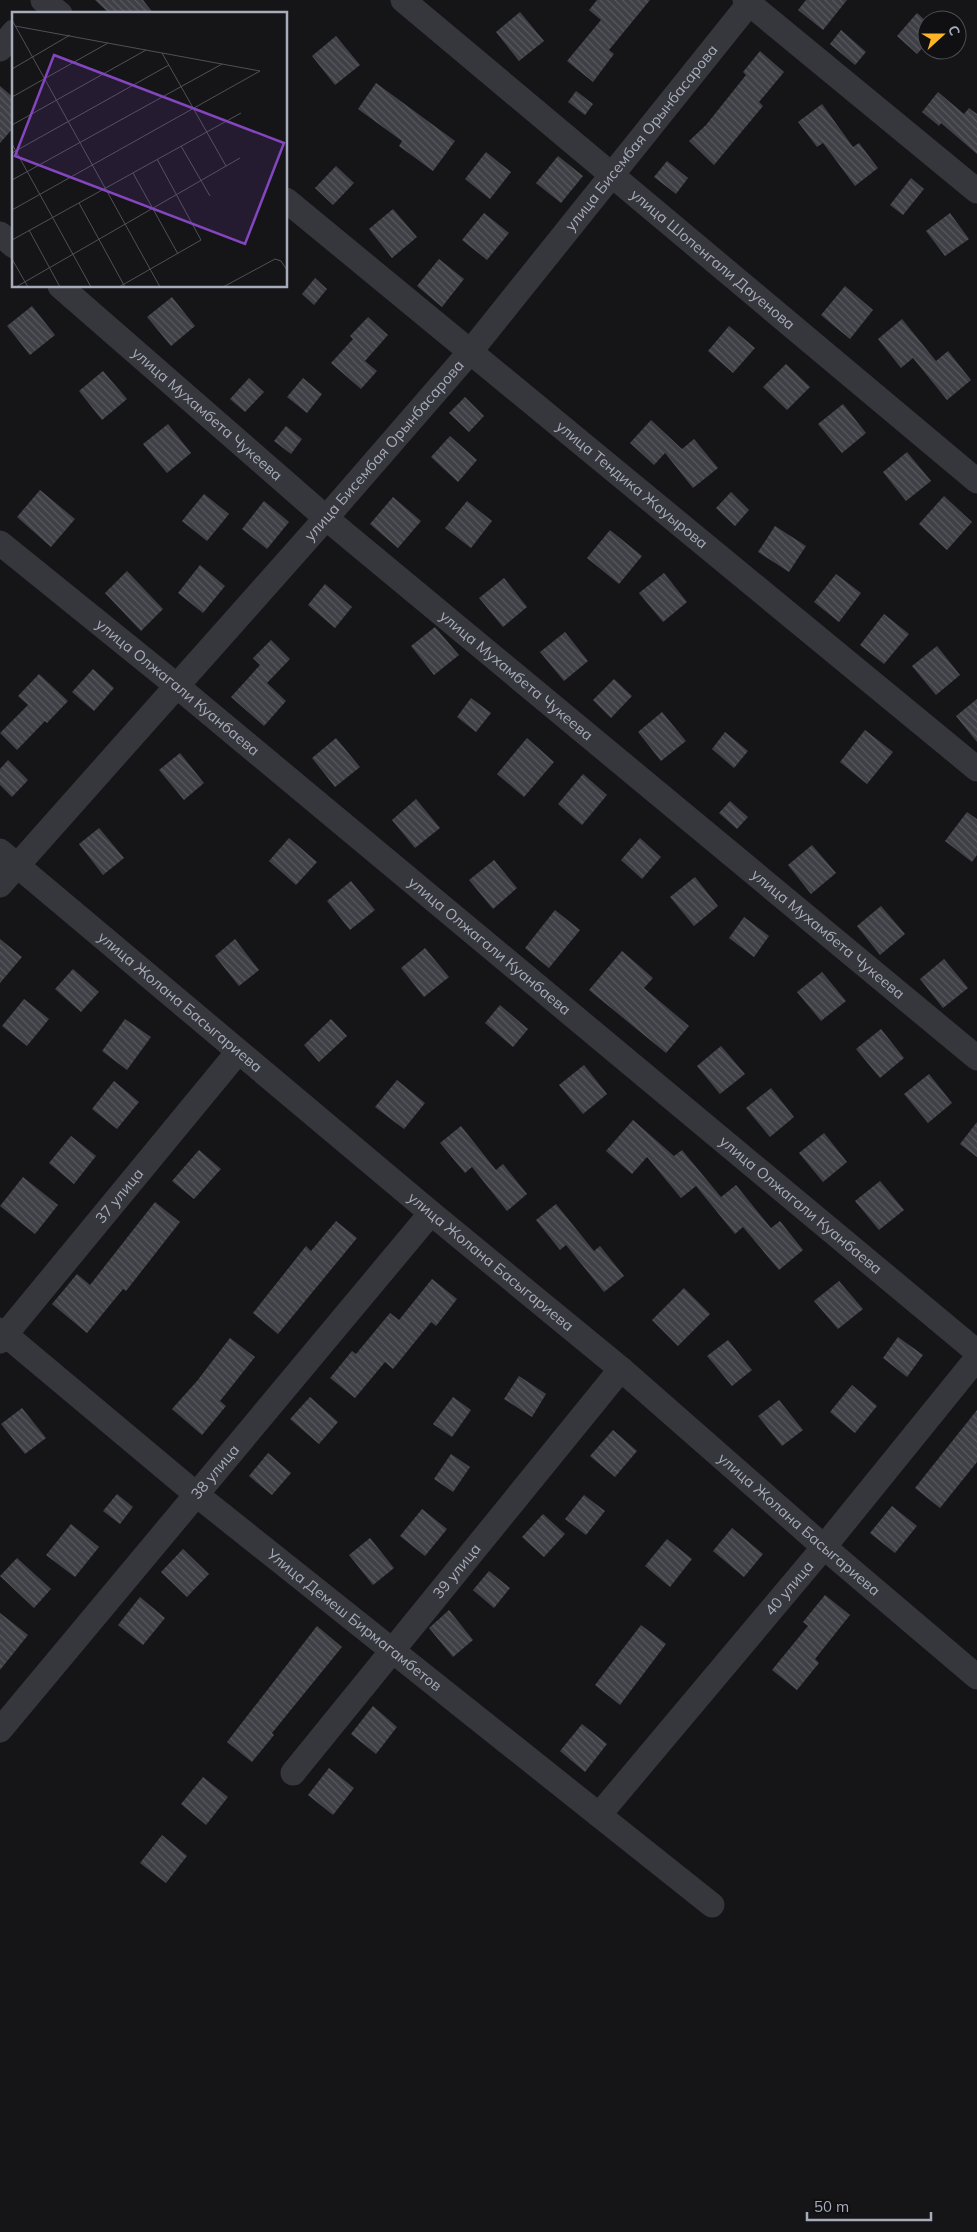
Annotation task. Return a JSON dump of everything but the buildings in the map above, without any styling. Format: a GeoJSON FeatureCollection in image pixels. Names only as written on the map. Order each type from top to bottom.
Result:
{"type":"FeatureCollection","features":[{"type":"Feature","properties":{"kind":"street"},"geometry":{"type":"LineString","coordinates":[[31,12],[41,0],[57,12]]}},
{"type":"Feature","properties":{"kind":"street","name":"улица Шопенгали Дауенова"},"geometry":{"type":"LineString","coordinates":[[403,0],[977,481]]}},
{"type":"Feature","properties":{"kind":"street"},"geometry":{"type":"LineString","coordinates":[[749,1],[977,191]]}},
{"type":"Feature","properties":{"kind":"street","name":"улица Бисембая Орынбасарова"},"geometry":{"type":"LineString","coordinates":[[0,885],[8,858],[177,686],[470,352],[612,176],[749,1]]}},
{"type":"Feature","properties":{"kind":"street"},"geometry":{"type":"LineString","coordinates":[[0,49],[12,34]]}},
{"type":"Feature","properties":{"kind":"street","name":"улица Тендика Жауырова"},"geometry":{"type":"LineString","coordinates":[[288,202],[977,768]]}},
{"type":"Feature","properties":{"kind":"street"},"geometry":{"type":"LineString","coordinates":[[0,234],[12,244]]}},
{"type":"Feature","properties":{"kind":"street","name":"улица Мухамбета Чукеева"},"geometry":{"type":"LineString","coordinates":[[62,288],[326,518],[977,1058]]}},
{"type":"Feature","properties":{"kind":"street","name":"улица Олжагали Куанбаева"},"geometry":{"type":"LineString","coordinates":[[0,543],[177,686],[977,1352]]}},
{"type":"Feature","properties":{"kind":"street","name":"улица Жолана Басыгариева"},"geometry":{"type":"LineString","coordinates":[[8,858],[431,1214],[621,1370],[977,1677]]}},
{"type":"Feature","properties":{"kind":"street","name":"37 улица"},"geometry":{"type":"LineString","coordinates":[[2,1335],[238,1052]]}},
{"type":"Feature","properties":{"kind":"street","name":"38 улица"},"geometry":{"type":"LineString","coordinates":[[0,1730],[431,1214]]}},
{"type":"Feature","properties":{"kind":"street","name":"Улица Демеш Бирмагамбетов"},"geometry":{"type":"LineString","coordinates":[[2,1335],[197,1495],[712,1905]]}},
{"type":"Feature","properties":{"kind":"street","name":"40 улица"},"geometry":{"type":"LineString","coordinates":[[599,1815],[824,1547],[977,1358]]}},
{"type":"Feature","properties":{"kind":"street","name":"39 улица"},"geometry":{"type":"LineString","coordinates":[[293,1773],[621,1370]]}}]}
